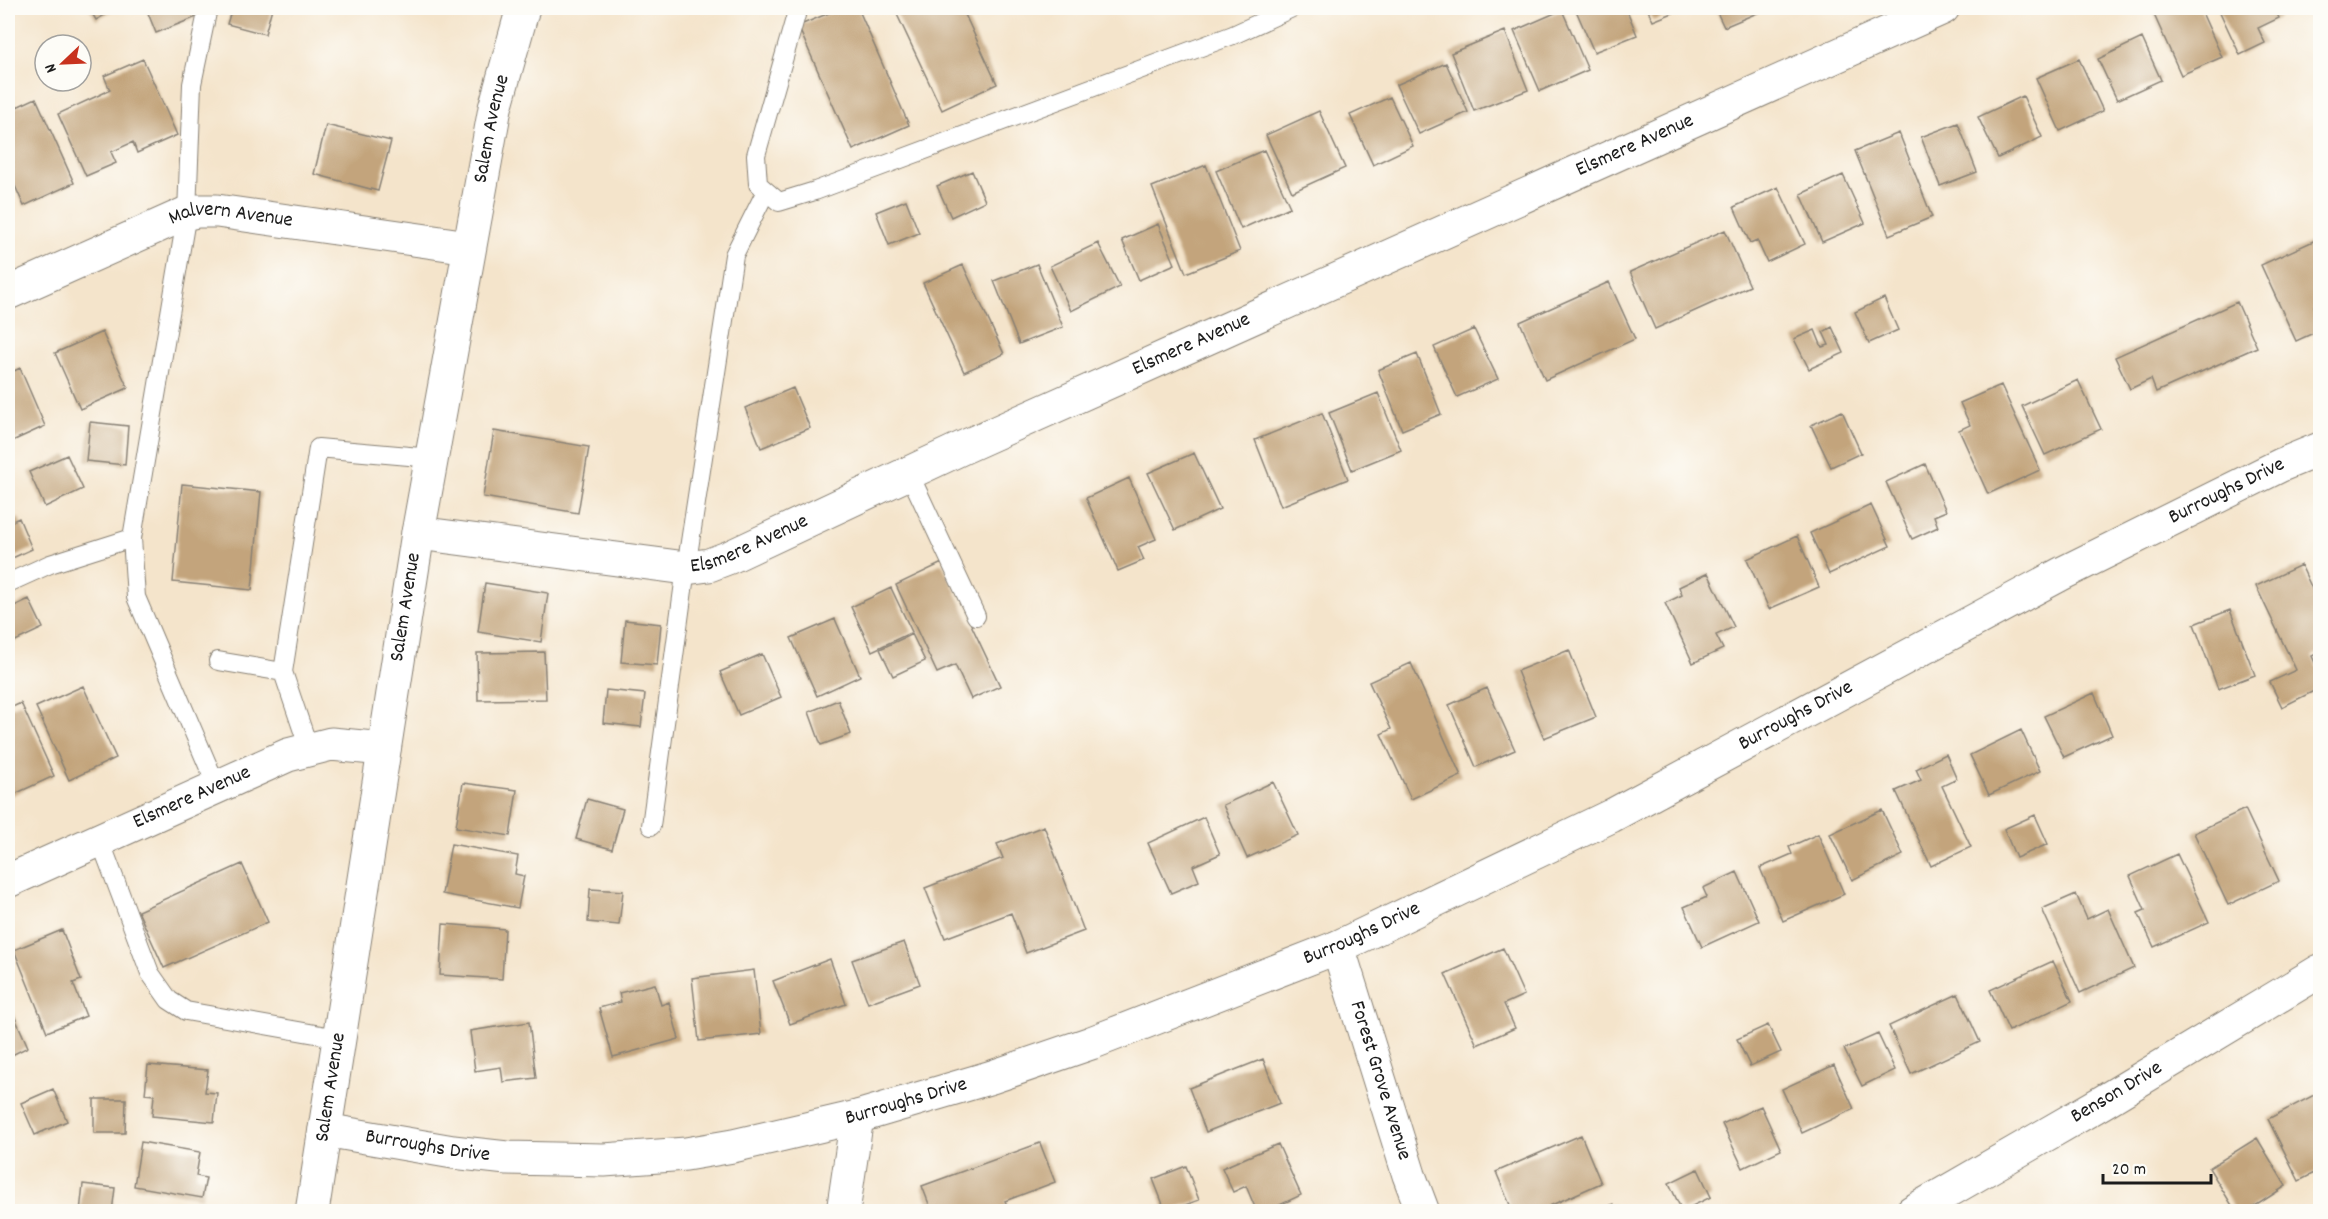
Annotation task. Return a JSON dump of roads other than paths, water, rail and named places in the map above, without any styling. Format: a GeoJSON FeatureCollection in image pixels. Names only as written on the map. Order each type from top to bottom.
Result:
{"type":"FeatureCollection","features":[{"type":"Feature","properties":{"kind":"street","name":"Salem Avenue"},"geometry":{"type":"LineString","coordinates":[[312,1212],[418,533],[495,108],[523,8]]}},
{"type":"Feature","properties":{"kind":"street","name":"Elsmere Avenue"},"geometry":{"type":"LineString","coordinates":[[418,533],[686,568],[709,565],[1943,8]]}},
{"type":"Feature","properties":{"kind":"street","name":"Malvern Avenue"},"geometry":{"type":"LineString","coordinates":[[8,293],[197,210],[469,247]]}},
{"type":"Feature","properties":{"kind":"street","name":"Burroughs Drive"},"geometry":{"type":"LineString","coordinates":[[325,1130],[464,1154],[507,1158],[604,1160],[686,1154],[733,1146],[857,1117],[992,1077],[1091,1043],[1338,948],[1611,816],[2061,574],[2281,465],[2320,449]]}},
{"type":"Feature","properties":{"kind":"street","name":"Elsmere Avenue"},"geometry":{"type":"LineString","coordinates":[[8,881],[288,755],[331,744],[384,748]]}},
{"type":"Feature","properties":{"kind":"street","name":"Forest Grove Avenue"},"geometry":{"type":"LineString","coordinates":[[1338,948],[1409,1175],[1423,1212]]}},
{"type":"Feature","properties":{"kind":"street","name":"Benson Drive"},"geometry":{"type":"LineString","coordinates":[[1912,1212],[2101,1103],[2320,971]]}},
{"type":"Feature","properties":{"kind":"street"},"geometry":{"type":"LineString","coordinates":[[843,1212],[857,1117]]}},
{"type":"Feature","properties":{"kind":"lane"},"geometry":{"type":"LineString","coordinates":[[208,8],[192,84],[187,213],[132,538],[136,597],[217,787]]}},
{"type":"Feature","properties":{"kind":"lane"},"geometry":{"type":"LineString","coordinates":[[772,196],[758,184],[756,155],[798,8]]}},
{"type":"Feature","properties":{"kind":"lane"},"geometry":{"type":"LineString","coordinates":[[651,826],[686,568],[734,255],[751,219],[772,196],[815,191],[1222,39],[1292,8]]}},
{"type":"Feature","properties":{"kind":"lane"},"geometry":{"type":"LineString","coordinates":[[309,749],[283,672],[318,448],[432,458]]}},
{"type":"Feature","properties":{"kind":"lane"},"geometry":{"type":"LineString","coordinates":[[909,473],[976,616]]}},
{"type":"Feature","properties":{"kind":"lane"},"geometry":{"type":"LineString","coordinates":[[8,583],[50,564],[132,538]]}},
{"type":"Feature","properties":{"kind":"lane"},"geometry":{"type":"LineString","coordinates":[[218,661],[283,672]]}},
{"type":"Feature","properties":{"kind":"lane"},"geometry":{"type":"LineString","coordinates":[[100,840],[150,974],[169,1000],[186,1011],[338,1038]]}}]}
